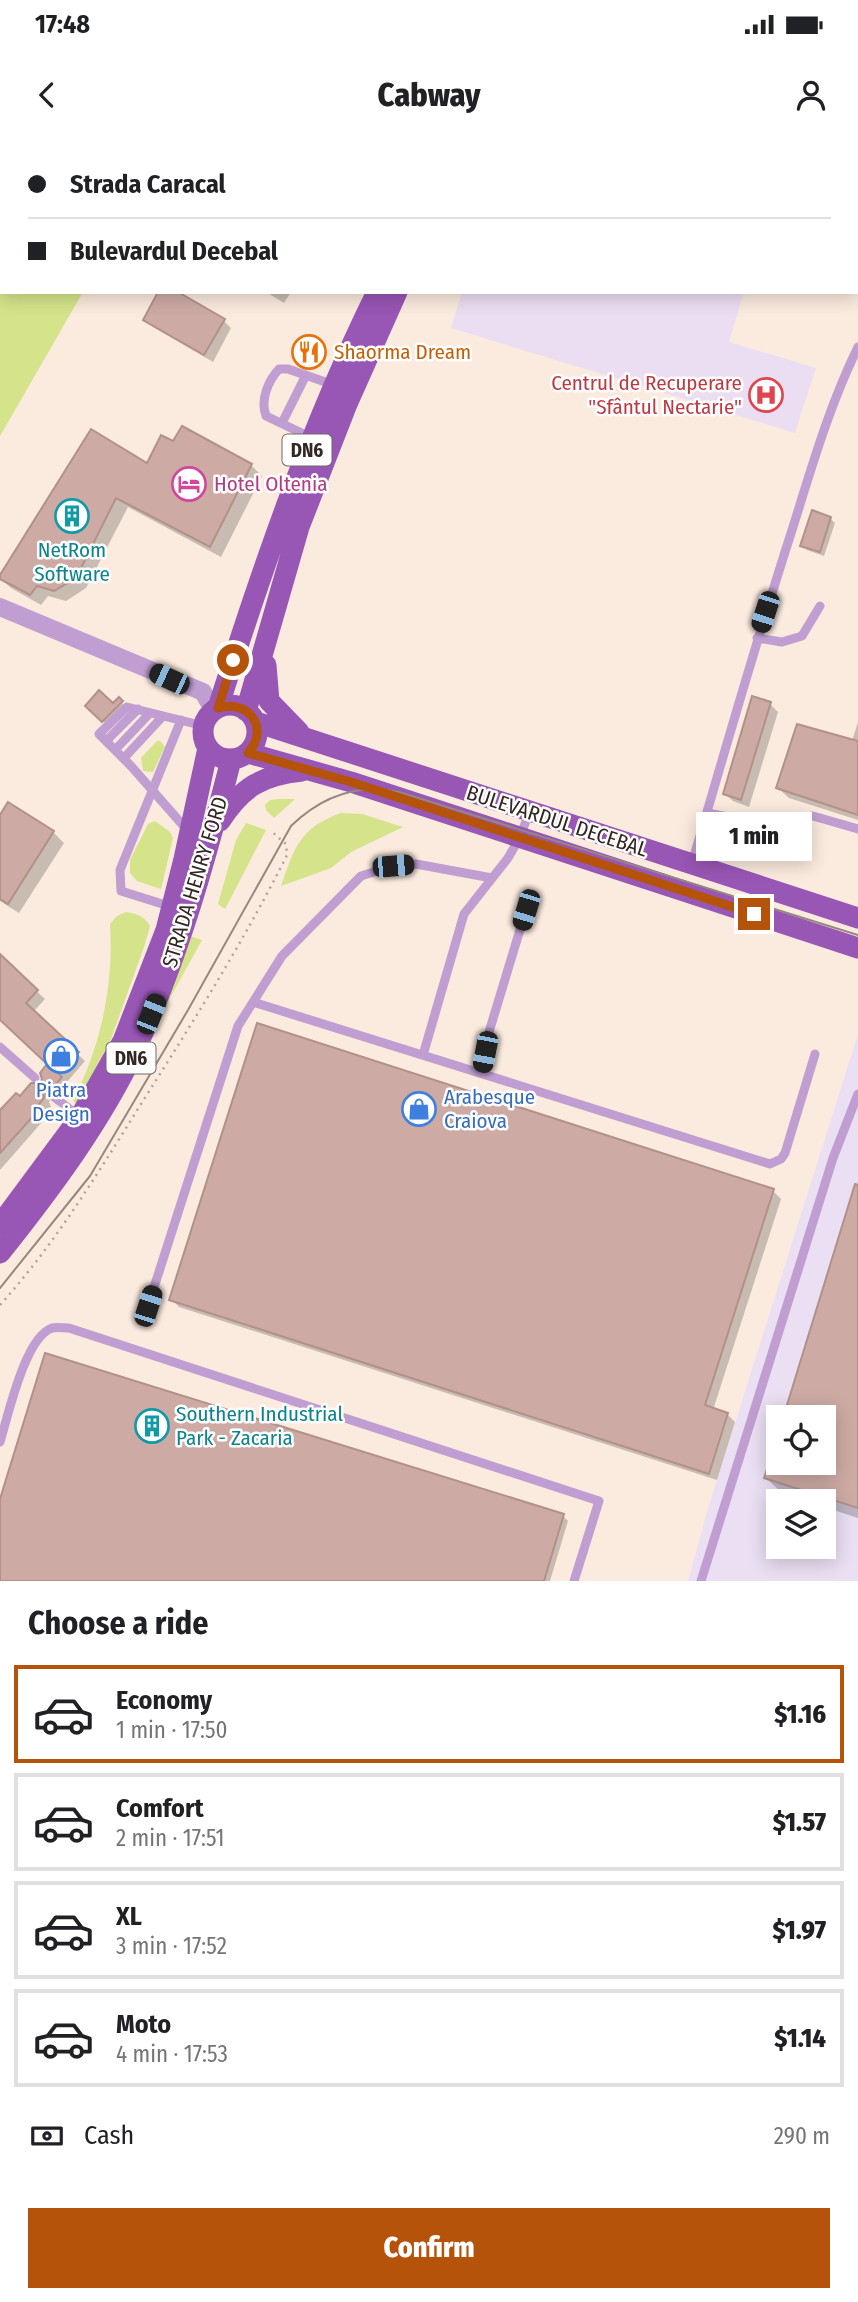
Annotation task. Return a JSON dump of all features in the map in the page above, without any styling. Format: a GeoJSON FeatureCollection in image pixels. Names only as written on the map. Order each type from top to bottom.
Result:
{"type":"FeatureCollection","features":[{"type":"Feature","properties":{"kind":"main road","name":"DN6"},"geometry":{"type":"LineString","coordinates":[[208,748],[205,741],[212,715],[279,525],[334,385],[376,294]]}},
{"type":"Feature","properties":{"kind":"main road","name":"DN6"},"geometry":{"type":"LineString","coordinates":[[240,756],[257,739],[251,716],[272,621],[299,527],[346,404],[396,294]]}},
{"type":"Feature","properties":{"kind":"main road"},"geometry":{"type":"LineString","coordinates":[[272,621],[266,678],[269,701],[303,736]]}},
{"type":"Feature","properties":{"kind":"main road"},"geometry":{"type":"LineString","coordinates":[[212,715],[228,705],[251,716]]}},
{"type":"Feature","properties":{"kind":"main road","name":"BULEVARDUL DECEBAL"},"geometry":{"type":"LineString","coordinates":[[251,716],[529,813],[858,918]]}},
{"type":"Feature","properties":{"kind":"main road"},"geometry":{"type":"LineString","coordinates":[[208,748],[215,755],[240,756]]}},
{"type":"Feature","properties":{"kind":"main road","name":"STRADA HENRY FORD"},"geometry":{"type":"LineString","coordinates":[[0,1253],[77,1149],[104,1108],[135,1050],[179,943],[200,836],[208,748]]}},
{"type":"Feature","properties":{"kind":"main road","name":"BULEVARDUL DECEBAL"},"geometry":{"type":"LineString","coordinates":[[240,756],[313,770],[858,948]]}},
{"type":"Feature","properties":{"kind":"main road","name":"STRADA HENRY FORD"},"geometry":{"type":"LineString","coordinates":[[0,1225],[80,1117],[122,1041],[200,836],[240,756]]}},
{"type":"Feature","properties":{"kind":"main road"},"geometry":{"type":"LineString","coordinates":[[200,836],[225,813],[244,790],[271,776],[313,770]]}},
{"type":"Feature","properties":{"kind":"street"},"geometry":{"type":"LineString","coordinates":[[0,607],[203,692],[212,715]]}},
{"type":"Feature","properties":{"kind":"lane"},"geometry":{"type":"LineString","coordinates":[[692,865],[757,638],[816,454],[858,347]]}},
{"type":"Feature","properties":{"kind":"lane"},"geometry":{"type":"LineString","coordinates":[[312,438],[267,416],[263,407],[264,399],[279,369],[288,369],[334,385]]}},
{"type":"Feature","properties":{"kind":"lane"},"geometry":{"type":"LineString","coordinates":[[282,423],[306,375]]}},
{"type":"Feature","properties":{"kind":"lane"},"geometry":{"type":"LineString","coordinates":[[757,638],[782,642],[802,636],[820,606]]}},
{"type":"Feature","properties":{"kind":"lane"},"geometry":{"type":"LineString","coordinates":[[200,836],[153,792],[106,741],[138,709],[181,720],[212,715]]}},
{"type":"Feature","properties":{"kind":"lane"},"geometry":{"type":"LineString","coordinates":[[115,750],[150,713]]}},
{"type":"Feature","properties":{"kind":"lane"},"geometry":{"type":"LineString","coordinates":[[124,758],[163,716]]}},
{"type":"Feature","properties":{"kind":"lane"},"geometry":{"type":"LineString","coordinates":[[173,907],[121,891],[120,870],[181,720]]}},
{"type":"Feature","properties":{"kind":"lane"},"geometry":{"type":"LineString","coordinates":[[423,1055],[464,914],[520,837],[529,813]]}},
{"type":"Feature","properties":{"kind":"lane"},"geometry":{"type":"LineString","coordinates":[[707,813],[761,823],[813,816],[858,829]]}},
{"type":"Feature","properties":{"kind":"lane"},"geometry":{"type":"LineString","coordinates":[[148,1306],[237,1026],[282,956],[361,876],[393,866],[416,864],[492,878]]}},
{"type":"Feature","properties":{"kind":"lane"},"geometry":{"type":"LineString","coordinates":[[481,1073],[489,1031],[526,910]]}},
{"type":"Feature","properties":{"kind":"lane"},"geometry":{"type":"LineString","coordinates":[[253,1002],[770,1164],[781,1159],[785,1153],[814,1054]]}},
{"type":"Feature","properties":{"kind":"lane"},"geometry":{"type":"LineString","coordinates":[[0,1047],[35,1078]]}},
{"type":"Feature","properties":{"kind":"lane"},"geometry":{"type":"LineString","coordinates":[[49,1093],[80,1117]]}},
{"type":"Feature","properties":{"kind":"lane"},"geometry":{"type":"LineString","coordinates":[[701,1581],[833,1158],[858,1094]]}},
{"type":"Feature","properties":{"kind":"lane"},"geometry":{"type":"LineString","coordinates":[[0,1442],[27,1358],[38,1338],[52,1328],[69,1328],[599,1501],[574,1581]]}},
{"type":"Feature","properties":{"kind":"path"},"geometry":{"type":"LineString","coordinates":[[0,1305],[50,1244],[228,964],[287,855],[286,844],[272,832]]}},
{"type":"Feature","properties":{"kind":"path"},"geometry":{"type":"LineString","coordinates":[[262,889],[267,895]]}},
{"type":"Feature","properties":{"kind":"shaded area"},"geometry":{"type":"Polygon","coordinates":[[[461,294],[743,294],[729,342],[816,368],[795,433],[451,328],[461,294]]]}},
{"type":"Feature","properties":{"kind":"shaded area"},"geometry":{"type":"Polygon","coordinates":[[[858,1034],[858,1581],[688,1581],[707,1512],[858,1034]]]}},
{"type":"Feature","properties":{"kind":"green space"},"geometry":{"type":"Polygon","coordinates":[[[0,294],[82,294],[0,436],[0,294]]]}},
{"type":"Feature","properties":{"kind":"green space"},"geometry":{"type":"Polygon","coordinates":[[[157,741],[165,747],[153,772],[143,771],[141,758],[157,741]]]}},
{"type":"Feature","properties":{"kind":"green space"},"geometry":{"type":"Polygon","coordinates":[[[295,799],[274,818],[265,805],[270,800],[295,799]]]}},
{"type":"Feature","properties":{"kind":"green space"},"geometry":{"type":"Polygon","coordinates":[[[341,813],[362,814],[403,827],[351,852],[331,868],[281,886],[301,840],[316,825],[341,813]]]}},
{"type":"Feature","properties":{"kind":"green space"},"geometry":{"type":"Polygon","coordinates":[[[155,821],[170,832],[173,838],[161,889],[137,881],[130,873],[130,860],[148,824],[155,821]]]}},
{"type":"Feature","properties":{"kind":"green space"},"geometry":{"type":"Polygon","coordinates":[[[246,823],[266,830],[225,909],[218,904],[236,840],[246,823]]]}},
{"type":"Feature","properties":{"kind":"green space"},"geometry":{"type":"Polygon","coordinates":[[[126,912],[140,916],[150,926],[111,1039],[76,1104],[73,1100],[91,1059],[104,1015],[110,969],[110,924],[117,916],[126,912]]]}},
{"type":"Feature","properties":{"kind":"green space"},"geometry":{"type":"Polygon","coordinates":[[[190,936],[202,940],[147,1040],[190,936]]]}},
{"type":"Feature","properties":{"kind":"building"},"geometry":{"type":"Polygon","coordinates":[[[157,294],[181,294],[225,319],[204,355],[143,320],[157,294]]]}},
{"type":"Feature","properties":{"kind":"building"},"geometry":{"type":"Polygon","coordinates":[[[182,426],[252,464],[210,547],[116,498],[76,578],[54,591],[37,586],[30,595],[0,579],[91,429],[147,463],[161,435],[173,441],[182,426]]]}},
{"type":"Feature","properties":{"kind":"building"},"geometry":{"type":"Polygon","coordinates":[[[812,510],[831,517],[820,552],[800,546],[812,510]]]}},
{"type":"Feature","properties":{"kind":"building"},"geometry":{"type":"Polygon","coordinates":[[[99,690],[113,703],[119,697],[123,701],[102,722],[85,706],[99,690]]]}},
{"type":"Feature","properties":{"kind":"building"},"geometry":{"type":"Polygon","coordinates":[[[752,696],[771,702],[741,800],[723,794],[752,696]]]}},
{"type":"Feature","properties":{"kind":"building"},"geometry":{"type":"Polygon","coordinates":[[[797,724],[858,741],[858,815],[776,788],[797,724]]]}},
{"type":"Feature","properties":{"kind":"building"},"geometry":{"type":"Polygon","coordinates":[[[8,802],[54,831],[8,904],[0,899],[0,815],[8,802]]]}},
{"type":"Feature","properties":{"kind":"building"},"geometry":{"type":"Polygon","coordinates":[[[0,954],[38,990],[26,1003],[79,1052],[59,1074],[62,1077],[53,1088],[47,1086],[43,1089],[44,1098],[35,1109],[37,1112],[0,1153],[0,1110],[16,1093],[20,1096],[31,1083],[40,1083],[40,1073],[47,1064],[0,1020],[0,954]]]}},
{"type":"Feature","properties":{"kind":"building"},"geometry":{"type":"Polygon","coordinates":[[[257,1023],[774,1189],[705,1405],[728,1413],[709,1474],[169,1300],[257,1023]]]}},
{"type":"Feature","properties":{"kind":"building"},"geometry":{"type":"Polygon","coordinates":[[[855,1184],[858,1185],[858,1508],[836,1501],[836,1489],[798,1489],[764,1478],[766,1472],[766,1475],[836,1475],[836,1405],[787,1405],[855,1184]]]}},
{"type":"Feature","properties":{"kind":"building","name":"Southern Industrial Park - Zacaria"},"geometry":{"type":"Polygon","coordinates":[[[45,1353],[564,1514],[544,1581],[0,1581],[0,1499],[45,1353]]]}},
{"type":"Feature","properties":{"kind":"tram line"},"geometry":{"type":"LineString","coordinates":[[0,1288],[90,1176],[188,1010],[291,826],[315,807],[341,794],[369,789],[399,792],[858,935]]}},
{"type":"Feature","properties":{"kind":"place","name":"Shaorma Dream"},"geometry":{"type":"Point","coordinates":[309,352]}},
{"type":"Feature","properties":{"kind":"place","name":"Centrul de Recuperare \"Sfântul Nectarie\""},"geometry":{"type":"Point","coordinates":[766,395]}},
{"type":"Feature","properties":{"kind":"place","name":"Hotel Oltenia"},"geometry":{"type":"Point","coordinates":[189,484]}},
{"type":"Feature","properties":{"kind":"place","name":"NetRom Software"},"geometry":{"type":"Point","coordinates":[72,516]}},
{"type":"Feature","properties":{"kind":"place","name":"Piatra Design"},"geometry":{"type":"Point","coordinates":[61,1056]}},
{"type":"Feature","properties":{"kind":"place","name":"Arabesque Craiova"},"geometry":{"type":"Point","coordinates":[419,1109]}},
{"type":"Feature","properties":{"kind":"place","name":"Southern Industrial Park - Zacaria"},"geometry":{"type":"Point","coordinates":[152,1426]}},
{"type":"Feature","properties":{"kind":"route"},"geometry":{"type":"LineString","coordinates":[[233,660],[218,708],[237,706],[252,716],[256,722],[257,739],[248,753],[351,782],[754,914]]}}]}
